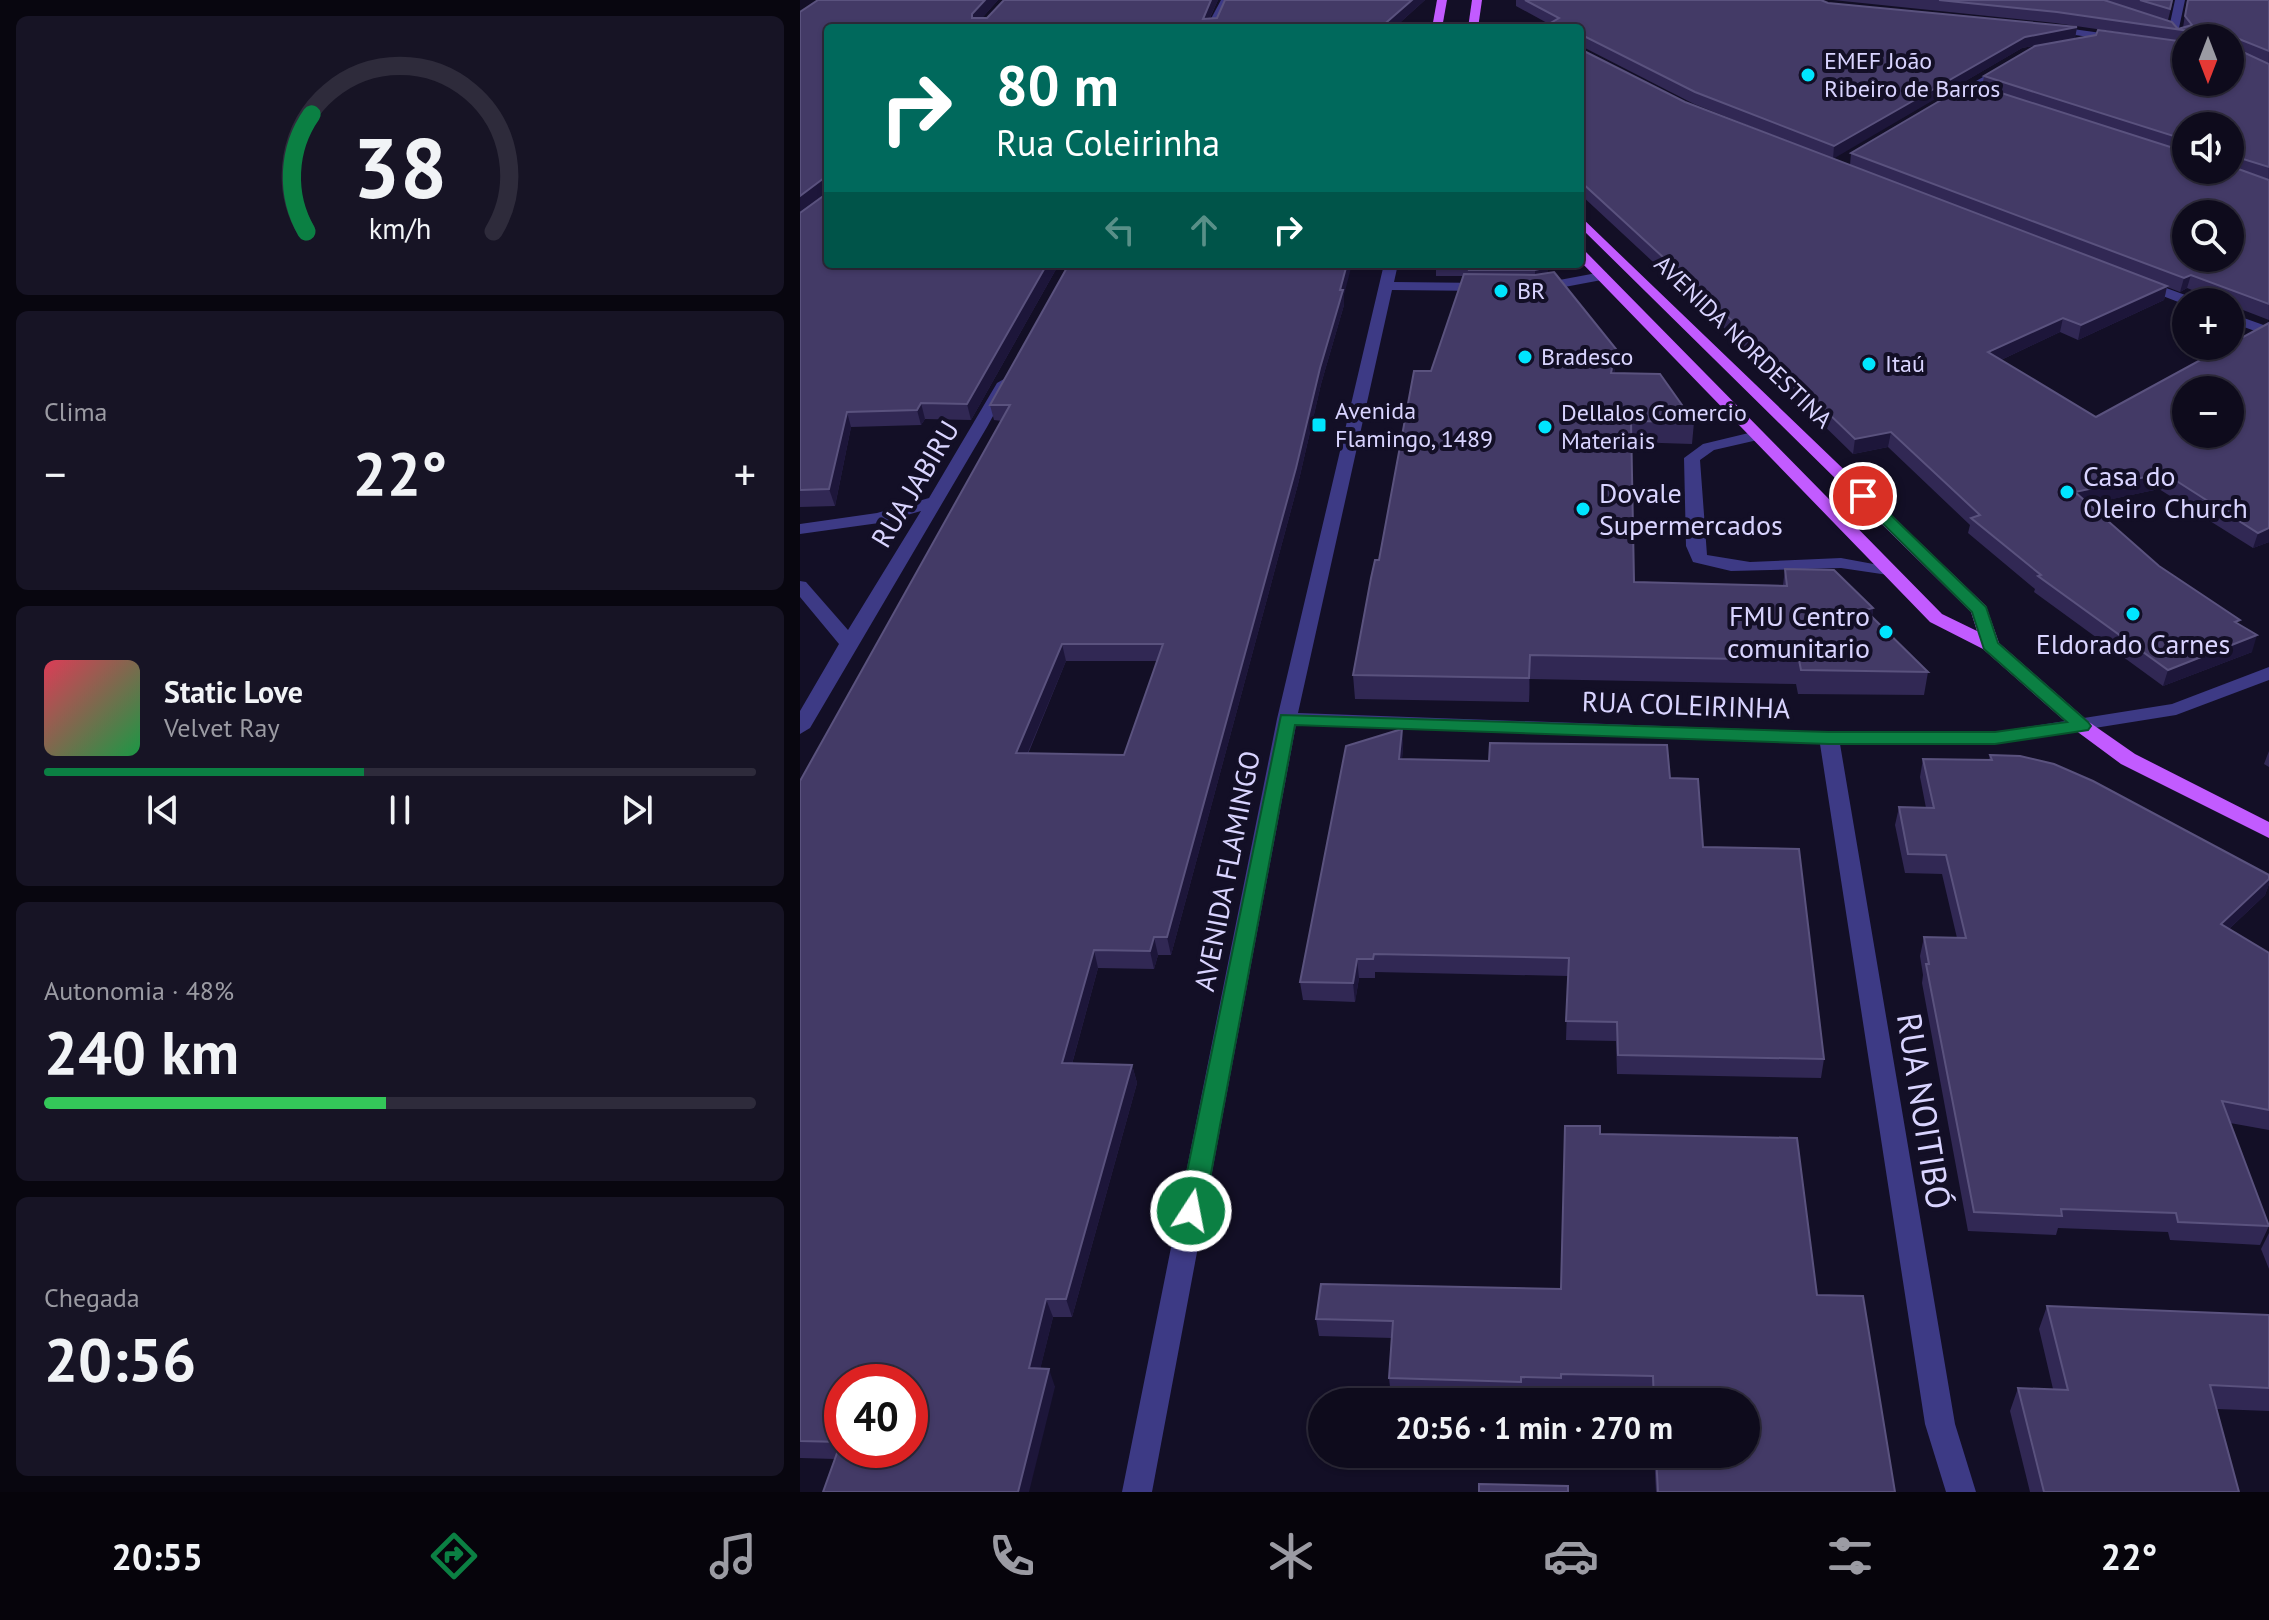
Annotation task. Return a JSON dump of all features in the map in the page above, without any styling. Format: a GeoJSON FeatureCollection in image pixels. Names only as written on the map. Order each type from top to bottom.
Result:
{"type":"FeatureCollection","features":[{"type":"Feature","properties":{"kind":"main road"},"geometry":{"type":"LineString","coordinates":[[1438,24],[1442,0]]}},
{"type":"Feature","properties":{"kind":"main road"},"geometry":{"type":"LineString","coordinates":[[1474,24],[1477,0]]}},
{"type":"Feature","properties":{"kind":"main road","name":"AVENIDA NORDESTINA"},"geometry":{"type":"LineString","coordinates":[[1584,224],[1980,610],[1990,645]]}},
{"type":"Feature","properties":{"kind":"main road","name":"AVENIDA NORDESTINA"},"geometry":{"type":"LineString","coordinates":[[1584,258],[1936,618],[1990,645],[2082,726],[2128,759],[2269,831]]}},
{"type":"Feature","properties":{"kind":"street"},"geometry":{"type":"LineString","coordinates":[[1213,24],[1226,0]]}},
{"type":"Feature","properties":{"kind":"street"},"geometry":{"type":"LineString","coordinates":[[2175,24],[2180,0]]}},
{"type":"Feature","properties":{"kind":"street"},"geometry":{"type":"LineString","coordinates":[[2159,23],[2172,27]]}},
{"type":"Feature","properties":{"kind":"street"},"geometry":{"type":"LineString","coordinates":[[2039,28],[2140,41]]}},
{"type":"Feature","properties":{"kind":"street"},"geometry":{"type":"LineString","coordinates":[[2068,44],[2110,37]]}},
{"type":"Feature","properties":{"kind":"street"},"geometry":{"type":"LineString","coordinates":[[1941,104],[2016,60]]}},
{"type":"Feature","properties":{"kind":"street"},"geometry":{"type":"LineString","coordinates":[[1968,89],[1983,94]]}},
{"type":"Feature","properties":{"kind":"street","name":"AVENIDA FLAMINGO"},"geometry":{"type":"LineString","coordinates":[[1137,1492],[1287,719],[1390,268]]}},
{"type":"Feature","properties":{"kind":"street"},"geometry":{"type":"LineString","coordinates":[[1386,286],[1514,288],[1602,276]]}},
{"type":"Feature","properties":{"kind":"street"},"geometry":{"type":"LineString","coordinates":[[2131,279],[2172,295]]}},
{"type":"Feature","properties":{"kind":"street"},"geometry":{"type":"LineString","coordinates":[[2244,322],[2269,332]]}},
{"type":"Feature","properties":{"kind":"street","name":"RUA JABIRU"},"geometry":{"type":"LineString","coordinates":[[800,728],[1011,370]]}},
{"type":"Feature","properties":{"kind":"street"},"geometry":{"type":"LineString","coordinates":[[1757,436],[1697,451],[1692,458],[1695,546],[1699,558],[1710,564],[1735,566],[1844,563],[1889,572]]}},
{"type":"Feature","properties":{"kind":"street"},"geometry":{"type":"LineString","coordinates":[[800,529],[879,518],[936,501]]}},
{"type":"Feature","properties":{"kind":"street"},"geometry":{"type":"LineString","coordinates":[[800,586],[848,642]]}},
{"type":"Feature","properties":{"kind":"street","name":"RUA COLEIRINHA"},"geometry":{"type":"LineString","coordinates":[[1287,719],[1829,738],[1995,738],[2176,709],[2269,673]]}},
{"type":"Feature","properties":{"kind":"street","name":"RUA NOITIBÓ"},"geometry":{"type":"LineString","coordinates":[[1829,738],[1940,1424],[1961,1492]]}},
{"type":"Feature","properties":{"kind":"building"},"geometry":{"type":"Polygon","coordinates":[[[818,0],[985,0],[972,18],[987,18],[1004,0],[1211,0],[1203,19],[1217,18],[1225,0],[1412,0],[1385,24],[824,24],[824,178],[800,196],[800,12],[818,0]]]}},
{"type":"Feature","properties":{"kind":"building","name":"EMEF João Ribeiro de Barros"},"geometry":{"type":"Polygon","coordinates":[[[1525,0],[1821,0],[2077,27],[2025,37],[1834,146],[1695,92],[1584,37],[1584,24],[1549,24],[1559,18],[1525,0]]]}},
{"type":"Feature","properties":{"kind":"building"},"geometry":{"type":"Polygon","coordinates":[[[1939,0],[2104,0],[2174,24],[2172,29],[2057,12],[1939,0]]]}},
{"type":"Feature","properties":{"kind":"building"},"geometry":{"type":"Polygon","coordinates":[[[2140,0],[2172,0],[2170,9],[2140,0]]]}},
{"type":"Feature","properties":{"kind":"building"},"geometry":{"type":"Polygon","coordinates":[[[2188,0],[2269,0],[2269,51],[2244,41],[2244,24],[2191,24],[2185,16],[2188,0]]]}},
{"type":"Feature","properties":{"kind":"building"},"geometry":{"type":"Polygon","coordinates":[[[2098,30],[2172,40],[2172,96],[2244,96],[2244,53],[2269,64],[2269,167],[2244,159],[2244,112],[2172,112],[2172,136],[1984,76],[2035,46],[2096,35],[2098,30]]]}},
{"type":"Feature","properties":{"kind":"building"},"geometry":{"type":"Polygon","coordinates":[[[1584,51],[1685,102],[2167,286],[2081,325],[2063,318],[1988,352],[2096,417],[2200,360],[2244,360],[2244,336],[2269,323],[2269,528],[2258,533],[2164,473],[2075,492],[2159,566],[2240,620],[2235,622],[2257,635],[2168,670],[2038,576],[2041,575],[1971,518],[1980,515],[1891,432],[1855,439],[1584,185],[1584,51]]]}},
{"type":"Feature","properties":{"kind":"building"},"geometry":{"type":"Polygon","coordinates":[[[1970,83],[2172,148],[2172,184],[2244,184],[2244,171],[2269,180],[2269,304],[2244,295],[2244,288],[2226,288],[2191,275],[2184,278],[1851,153],[1970,83]]]}},
{"type":"Feature","properties":{"kind":"building"},"geometry":{"type":"Polygon","coordinates":[[[824,195],[824,268],[1045,268],[967,404],[921,403],[917,410],[847,412],[829,489],[800,490],[800,213],[824,195]]]}},
{"type":"Feature","properties":{"kind":"building"},"geometry":{"type":"Polygon","coordinates":[[[1067,268],[1346,268],[1340,290],[1343,290],[1296,468],[1167,937],[1154,937],[1150,951],[1094,950],[1062,1063],[1132,1065],[1066,1299],[1046,1299],[1029,1368],[1049,1369],[1018,1492],[823,1492],[832,1468],[928,1468],[928,1364],[824,1364],[824,1442],[800,1441],[800,781],[1010,405],[990,405],[1067,268]],[[1062,644],[1016,753],[1124,755],[1163,644],[1062,644]]]}},
{"type":"Feature","properties":{"kind":"building"},"geometry":{"type":"Polygon","coordinates":[[[1470,268],[1544,268],[1535,270],[1470,268]]]}},
{"type":"Feature","properties":{"kind":"building"},"geometry":{"type":"Polygon","coordinates":[[[1554,272],[1616,349],[1611,373],[1660,374],[1694,422],[1631,421],[1634,582],[1787,586],[1785,569],[1834,570],[1873,608],[1865,610],[1928,672],[1801,670],[1799,660],[1530,655],[1529,678],[1353,675],[1375,560],[1379,560],[1414,371],[1431,371],[1464,274],[1535,275],[1554,272]]]}},
{"type":"Feature","properties":{"kind":"building"},"geometry":{"type":"Polygon","coordinates":[[[1402,729],[1399,759],[1489,761],[1490,743],[1667,745],[1670,778],[1698,779],[1703,847],[1799,849],[1824,1059],[1618,1055],[1617,1022],[1566,1021],[1569,958],[1374,954],[1373,959],[1357,959],[1353,983],[1300,982],[1346,746],[1402,729]]]}},
{"type":"Feature","properties":{"kind":"building"},"geometry":{"type":"Polygon","coordinates":[[[1990,755],[2020,756],[2054,764],[2093,781],[2269,875],[2269,879],[2221,924],[2269,953],[2269,1110],[2222,1101],[2269,1226],[2178,1222],[2176,1213],[2061,1209],[2062,1216],[1974,1212],[1926,964],[1929,964],[1924,937],[1966,938],[1946,855],[1908,854],[1899,807],[1934,808],[1923,759],[1992,760],[1990,755]]]}},
{"type":"Feature","properties":{"kind":"building"},"geometry":{"type":"Polygon","coordinates":[[[1565,1126],[1600,1126],[1600,1134],[1797,1138],[1817,1295],[1863,1296],[1895,1492],[1658,1492],[1657,1468],[1760,1468],[1760,1388],[1653,1388],[1653,1376],[1561,1374],[1561,1378],[1521,1377],[1521,1382],[1389,1378],[1393,1321],[1316,1319],[1321,1284],[1561,1289],[1565,1126]]]}},
{"type":"Feature","properties":{"kind":"building"},"geometry":{"type":"Polygon","coordinates":[[[2047,1306],[2269,1315],[2269,1388],[2210,1385],[2239,1492],[2044,1492],[2018,1388],[2068,1390],[2047,1306]]]}},
{"type":"Feature","properties":{"kind":"building"},"geometry":{"type":"Polygon","coordinates":[[[1479,1484],[1568,1486],[1568,1492],[1479,1492],[1479,1484]]]}},
{"type":"Feature","properties":{"kind":"place","name":"EMEF João Ribeiro de Barros"},"geometry":{"type":"Point","coordinates":[1808,75]}},
{"type":"Feature","properties":{"kind":"place","name":"BR"},"geometry":{"type":"Point","coordinates":[1501,291]}},
{"type":"Feature","properties":{"kind":"place","name":"Bradesco"},"geometry":{"type":"Point","coordinates":[1525,357]}},
{"type":"Feature","properties":{"kind":"place","name":"Itaú"},"geometry":{"type":"Point","coordinates":[1869,364]}},
{"type":"Feature","properties":{"kind":"place","name":"Avenida Flamingo, 1489"},"geometry":{"type":"Point","coordinates":[1319,425]}},
{"type":"Feature","properties":{"kind":"place","name":"Dellalos Comercio Materiais"},"geometry":{"type":"Point","coordinates":[1545,427]}},
{"type":"Feature","properties":{"kind":"place","name":"Casa do Oleiro Church"},"geometry":{"type":"Point","coordinates":[2067,492]}},
{"type":"Feature","properties":{"kind":"place","name":"Dovale Supermercados"},"geometry":{"type":"Point","coordinates":[1583,509]}},
{"type":"Feature","properties":{"kind":"place","name":"Eldorado Carnes"},"geometry":{"type":"Point","coordinates":[2133,614]}},
{"type":"Feature","properties":{"kind":"place","name":"FMU Centro comunitario"},"geometry":{"type":"Point","coordinates":[1886,632]}},
{"type":"Feature","properties":{"kind":"route"},"geometry":{"type":"LineString","coordinates":[[1191,1211],[1287,719],[1829,738],[1995,738],[2082,726],[1990,645],[1980,610],[1863,496]]}}]}
